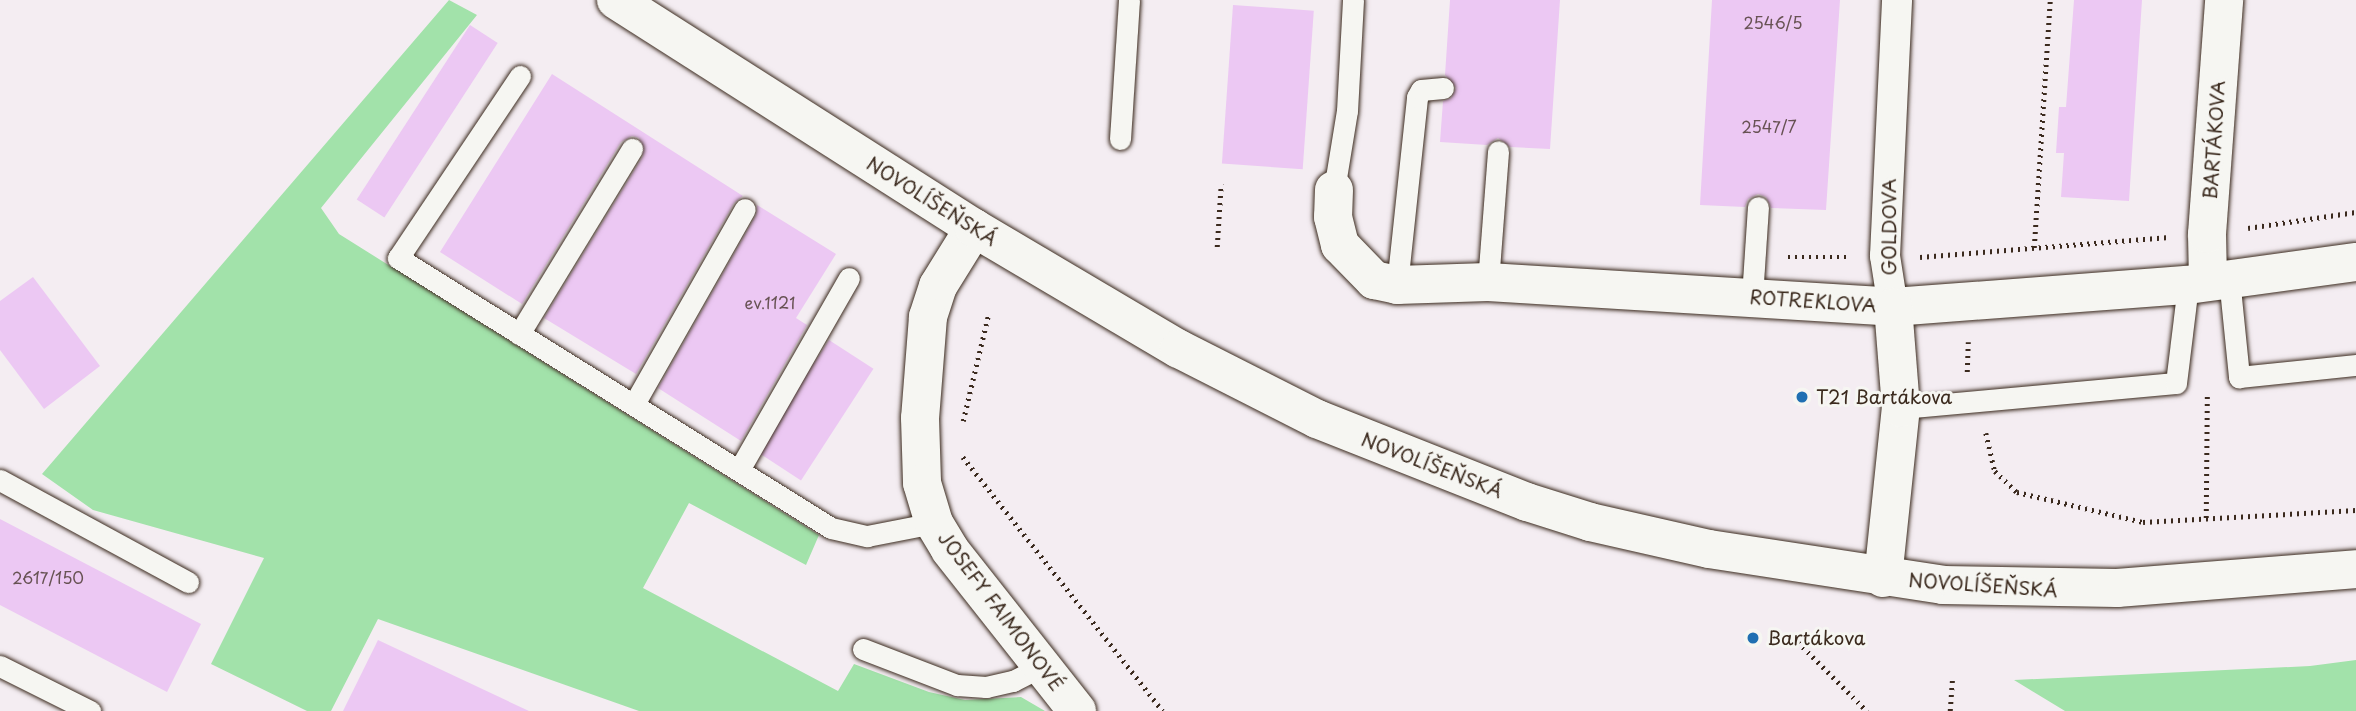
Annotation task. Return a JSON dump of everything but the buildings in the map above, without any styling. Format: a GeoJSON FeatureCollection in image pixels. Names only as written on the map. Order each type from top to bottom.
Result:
{"type":"FeatureCollection","features":[{"type":"Feature","properties":{"kind":"street","name":"NOVOLÍŠEŇSKÁ"},"geometry":{"type":"LineString","coordinates":[[616,0],[974,228],[1236,379],[1317,419],[1459,477],[1590,522],[1653,537],[1883,578],[2059,590],[2170,586],[2356,569]]}},
{"type":"Feature","properties":{"kind":"street","name":"GOLDOVA"},"geometry":{"type":"LineString","coordinates":[[1883,578],[1901,408],[1893,307],[1885,256],[1897,0]]}},
{"type":"Feature","properties":{"kind":"street","name":"BARTÁKOVA"},"geometry":{"type":"LineString","coordinates":[[2208,281],[2207,234],[2224,0]]}},
{"type":"Feature","properties":{"kind":"street","name":"ROTREKLOVA"},"geometry":{"type":"LineString","coordinates":[[1334,190],[1333,217],[1340,245],[1374,280],[1397,285],[1488,282],[1893,307],[2208,281],[2356,262]]}},
{"type":"Feature","properties":{"kind":"street","name":"JOSEFY FAIMONOVÉ"},"geometry":{"type":"LineString","coordinates":[[974,228],[938,286],[928,317],[921,469],[934,523],[1077,711]]}},
{"type":"Feature","properties":{"kind":"lane"},"geometry":{"type":"LineString","coordinates":[[1120,139],[1129,0]]}},
{"type":"Feature","properties":{"kind":"lane"},"geometry":{"type":"LineString","coordinates":[[1334,190],[1347,111],[1353,0]]}},
{"type":"Feature","properties":{"kind":"lane"},"geometry":{"type":"LineString","coordinates":[[520,76],[398,258],[831,528],[851,535],[867,536],[934,523]]}},
{"type":"Feature","properties":{"kind":"lane"},"geometry":{"type":"LineString","coordinates":[[1397,285],[1417,97],[1422,90],[1443,88]]}},
{"type":"Feature","properties":{"kind":"lane"},"geometry":{"type":"LineString","coordinates":[[519,334],[632,149]]}},
{"type":"Feature","properties":{"kind":"lane"},"geometry":{"type":"LineString","coordinates":[[1488,282],[1498,151]]}},
{"type":"Feature","properties":{"kind":"lane"},"geometry":{"type":"LineString","coordinates":[[1752,297],[1758,207]]}},
{"type":"Feature","properties":{"kind":"lane"},"geometry":{"type":"LineString","coordinates":[[634,404],[745,209]]}},
{"type":"Feature","properties":{"kind":"lane"},"geometry":{"type":"LineString","coordinates":[[739,470],[849,278]]}},
{"type":"Feature","properties":{"kind":"lane"},"geometry":{"type":"LineString","coordinates":[[2208,281],[2239,377],[2356,365]]}},
{"type":"Feature","properties":{"kind":"lane"},"geometry":{"type":"LineString","coordinates":[[1901,408],[2175,383],[2208,281]]}},
{"type":"Feature","properties":{"kind":"lane"},"geometry":{"type":"LineString","coordinates":[[0,480],[188,582]]}},
{"type":"Feature","properties":{"kind":"lane"},"geometry":{"type":"LineString","coordinates":[[863,649],[957,685],[986,687],[1013,681],[1042,666]]}},
{"type":"Feature","properties":{"kind":"lane"},"geometry":{"type":"LineString","coordinates":[[0,666],[90,711]]}},
{"type":"Feature","properties":{"kind":"path"},"geometry":{"type":"LineString","coordinates":[[2034,248],[2050,0]]}},
{"type":"Feature","properties":{"kind":"path"},"geometry":{"type":"LineString","coordinates":[[1217,247],[1222,184]]}},
{"type":"Feature","properties":{"kind":"path"},"geometry":{"type":"LineString","coordinates":[[1755,256],[1969,254],[2207,234],[2356,212]]}},
{"type":"Feature","properties":{"kind":"path"},"geometry":{"type":"LineString","coordinates":[[1969,254],[1970,302],[1965,403],[1959,432],[1990,433],[1996,471],[2017,492],[2143,522],[2356,510]]}},
{"type":"Feature","properties":{"kind":"path"},"geometry":{"type":"LineString","coordinates":[[960,433],[988,316]]}},
{"type":"Feature","properties":{"kind":"path"},"geometry":{"type":"LineString","coordinates":[[2206,518],[2207,379]]}},
{"type":"Feature","properties":{"kind":"path"},"geometry":{"type":"LineString","coordinates":[[959,448],[971,471],[1163,711]]}},
{"type":"Feature","properties":{"kind":"path"},"geometry":{"type":"LineString","coordinates":[[1798,642],[1867,711]]}},
{"type":"Feature","properties":{"kind":"path"},"geometry":{"type":"LineString","coordinates":[[1950,711],[1952,680]]}},
{"type":"Feature","properties":{"kind":"green space"},"geometry":{"type":"Polygon","coordinates":[[[449,0],[477,15],[321,208],[339,234],[819,535],[806,565],[689,503],[643,588],[838,691],[854,664],[929,692],[965,700],[1021,697],[1045,711],[639,711],[378,619],[331,711],[307,711],[211,664],[264,558],[93,510],[42,474],[449,0]]]}},
{"type":"Feature","properties":{"kind":"green space"},"geometry":{"type":"Polygon","coordinates":[[[2356,660],[2356,711],[2065,711],[2014,680],[2310,666],[2356,660]]]}},
{"type":"Feature","properties":{"kind":"place","name":"T21 Bartákova"},"geometry":{"type":"Point","coordinates":[1802,397]}},
{"type":"Feature","properties":{"kind":"place","name":"Bartákova"},"geometry":{"type":"Point","coordinates":[1753,638]}}]}
